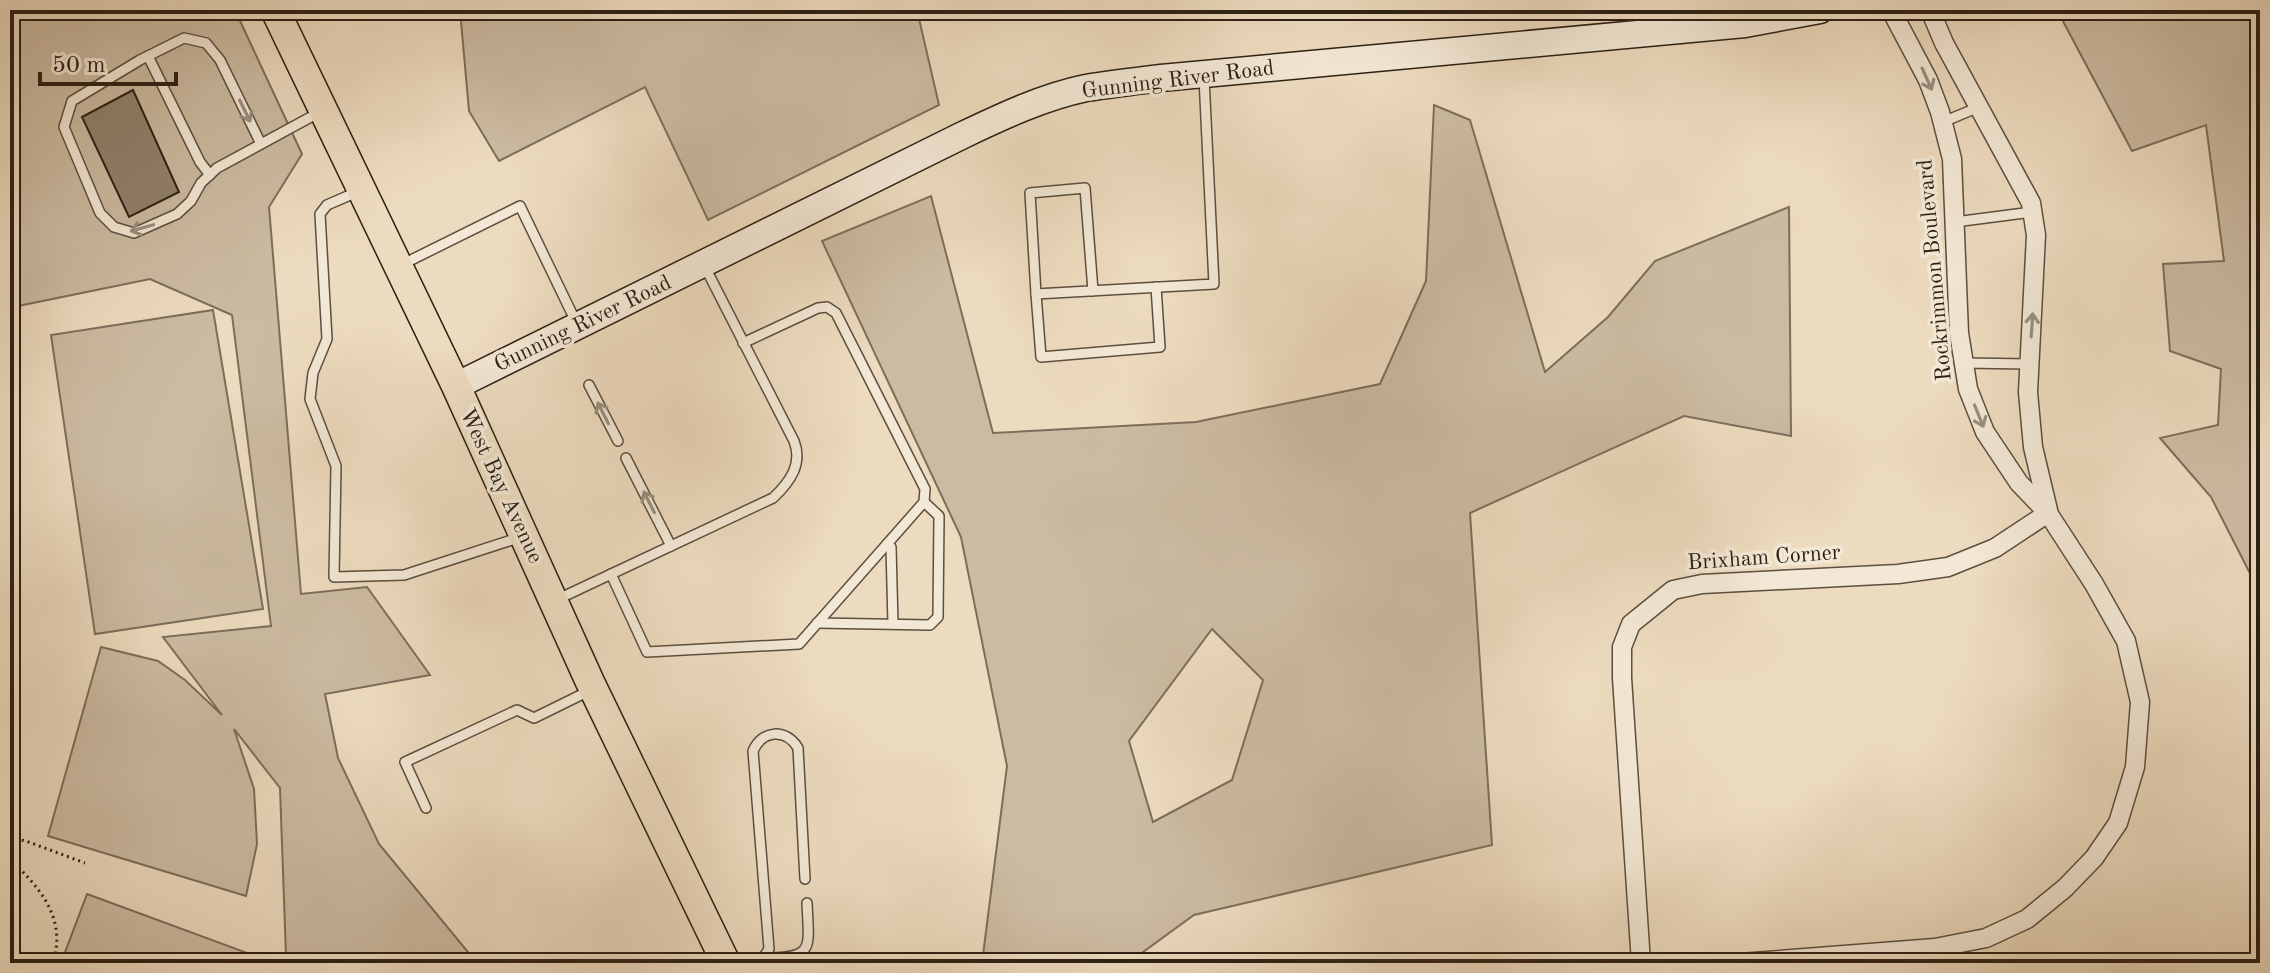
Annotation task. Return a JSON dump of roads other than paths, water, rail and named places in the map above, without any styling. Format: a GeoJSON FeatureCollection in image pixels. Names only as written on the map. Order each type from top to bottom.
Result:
{"type":"FeatureCollection","features":[{"type":"Feature","properties":{"kind":"main road","name":"West Bay Avenue"},"geometry":{"type":"LineString","coordinates":[[275,10],[456,386],[594,688],[726,963]]}},
{"type":"Feature","properties":{"kind":"street","name":"Gunning River Road"},"geometry":{"type":"LineString","coordinates":[[456,386],[1018,109],[1084,89],[1745,24],[1820,10]]}},
{"type":"Feature","properties":{"kind":"street","name":"Rockrimmon Boulevard"},"geometry":{"type":"LineString","coordinates":[[1740,963],[1935,948],[1986,938],[2027,919],[2065,888],[2094,858],[2118,823],[2135,767],[2140,702],[2126,641],[2048,513],[2019,483],[1985,432],[1968,389],[1959,333],[1952,159],[1928,80],[1891,10]]}},
{"type":"Feature","properties":{"kind":"street","name":"Rockrimmon Boulevard"},"geometry":{"type":"LineString","coordinates":[[1930,10],[1944,43],[2031,203],[2036,235],[2028,392],[2033,447],[2048,513]]}},
{"type":"Feature","properties":{"kind":"street","name":"Brixham Corner"},"geometry":{"type":"LineString","coordinates":[[1641,963],[1622,678],[1622,647],[1631,624],[1673,590],[1702,584],[1898,574],[1948,567],[1995,548],[2048,513]]}},
{"type":"Feature","properties":{"kind":"lane"},"geometry":{"type":"LineString","coordinates":[[261,144],[220,60],[206,43],[184,38],[72,101],[64,127],[100,213],[114,227],[134,233],[177,214],[217,168],[261,144],[323,110]]}},
{"type":"Feature","properties":{"kind":"lane"},"geometry":{"type":"LineString","coordinates":[[148,56],[200,162],[210,175]]}},
{"type":"Feature","properties":{"kind":"lane"},"geometry":{"type":"LineString","coordinates":[[1036,294],[1214,284],[1204,75]]}},
{"type":"Feature","properties":{"kind":"lane"},"geometry":{"type":"LineString","coordinates":[[1943,122],[1979,107]]}},
{"type":"Feature","properties":{"kind":"lane"},"geometry":{"type":"LineString","coordinates":[[1093,291],[1085,188],[1030,193],[1041,357],[1160,347],[1156,287]]}},
{"type":"Feature","properties":{"kind":"lane"},"geometry":{"type":"LineString","coordinates":[[362,190],[327,205],[320,214],[327,339],[313,373],[310,399],[336,466],[334,577],[404,575],[524,536]]}},
{"type":"Feature","properties":{"kind":"lane"},"geometry":{"type":"LineString","coordinates":[[398,266],[520,206],[579,327]]}},
{"type":"Feature","properties":{"kind":"lane"},"geometry":{"type":"LineString","coordinates":[[1955,222],[2032,212]]}},
{"type":"Feature","properties":{"kind":"lane"},"geometry":{"type":"LineString","coordinates":[[554,601],[773,498],[795,470],[799,452],[703,264]]}},
{"type":"Feature","properties":{"kind":"lane"},"geometry":{"type":"LineString","coordinates":[[611,574],[647,652],[799,644],[924,502],[925,489],[836,313],[827,307],[818,308],[743,343]]}},
{"type":"Feature","properties":{"kind":"lane"},"geometry":{"type":"LineString","coordinates":[[1964,363],[2029,364]]}},
{"type":"Feature","properties":{"kind":"lane"},"geometry":{"type":"LineString","coordinates":[[589,385],[618,441]]}},
{"type":"Feature","properties":{"kind":"lane"},"geometry":{"type":"LineString","coordinates":[[626,458],[671,546]]}},
{"type":"Feature","properties":{"kind":"lane"},"geometry":{"type":"LineString","coordinates":[[817,623],[930,625],[938,617],[939,516],[924,502]]}},
{"type":"Feature","properties":{"kind":"lane"},"geometry":{"type":"LineString","coordinates":[[887,544],[891,547],[893,624]]}},
{"type":"Feature","properties":{"kind":"lane"},"geometry":{"type":"LineString","coordinates":[[426,808],[405,762],[517,710],[534,718],[594,688]]}},
{"type":"Feature","properties":{"kind":"lane"},"geometry":{"type":"LineString","coordinates":[[763,958],[769,949],[769,940],[753,751],[757,741],[765,735],[783,734],[792,739],[798,748],[805,879]]}},
{"type":"Feature","properties":{"kind":"lane"},"geometry":{"type":"LineString","coordinates":[[753,963],[763,958],[794,958],[803,953],[808,943],[807,903]]}}]}
